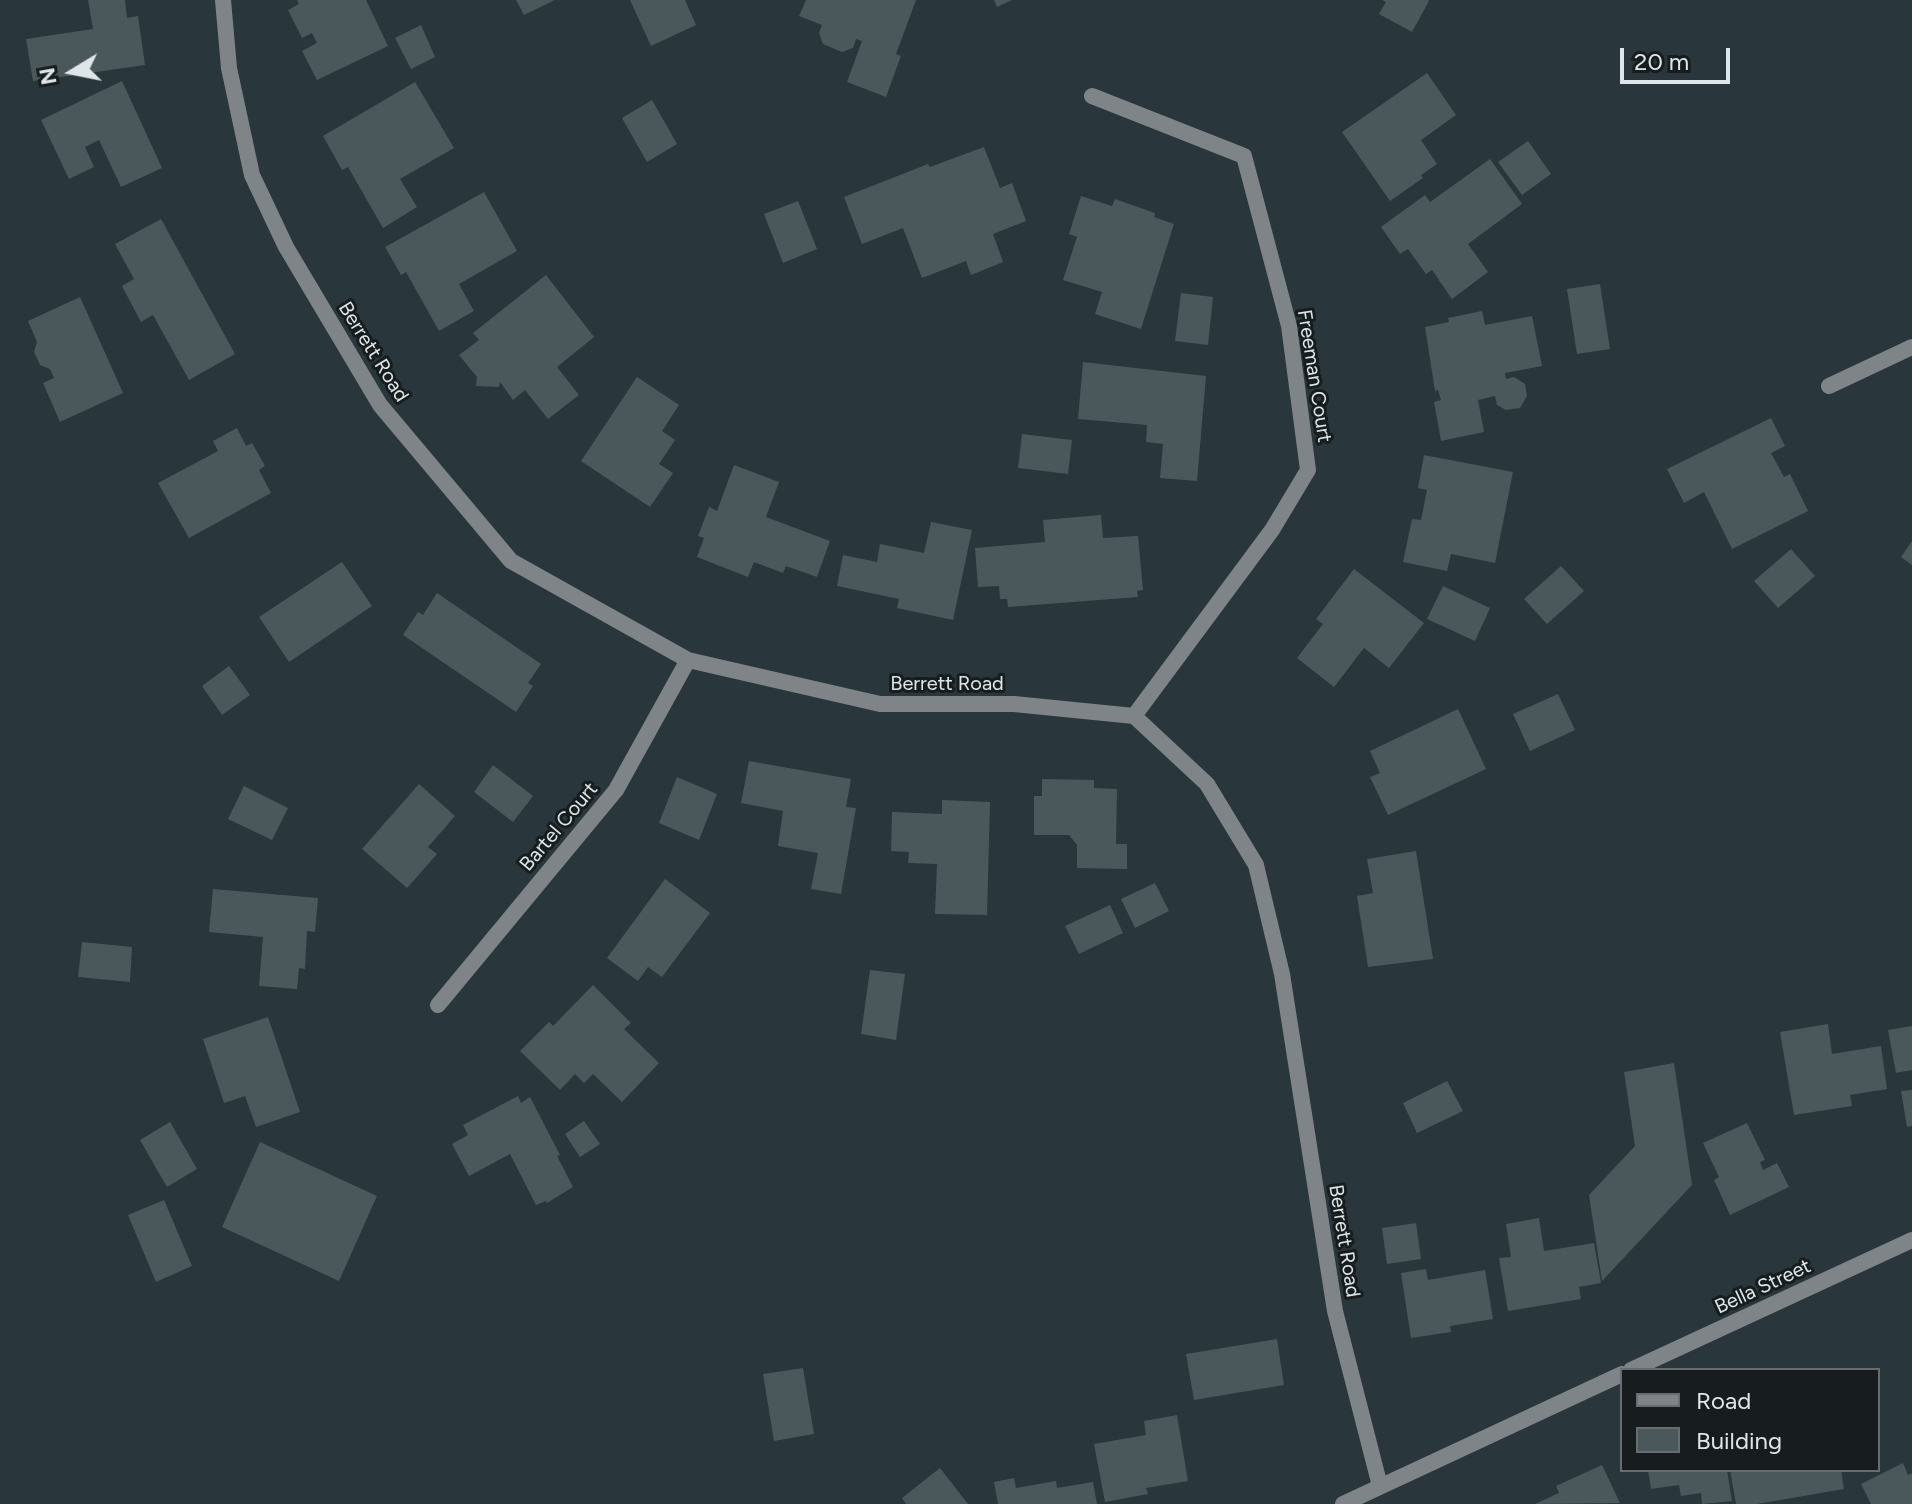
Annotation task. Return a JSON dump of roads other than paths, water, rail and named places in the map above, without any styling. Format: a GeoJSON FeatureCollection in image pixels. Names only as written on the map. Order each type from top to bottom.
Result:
{"type":"FeatureCollection","features":[{"type":"Feature","properties":{"kind":"street","name":"Berrett Road"},"geometry":{"type":"LineString","coordinates":[[223,0],[229,68],[252,175],[286,247],[380,405],[511,561],[688,660],[880,704],[1014,704],[1134,716],[1207,784],[1256,865],[1282,974],[1335,1311],[1380,1486]]}},
{"type":"Feature","properties":{"kind":"street","name":"Freeman Court"},"geometry":{"type":"LineString","coordinates":[[1092,96],[1244,156],[1289,326],[1308,470],[1272,530],[1134,716]]}},
{"type":"Feature","properties":{"kind":"street"},"geometry":{"type":"LineString","coordinates":[[1829,386],[1912,347]]}},
{"type":"Feature","properties":{"kind":"street","name":"Bartel Court"},"geometry":{"type":"LineString","coordinates":[[438,1005],[616,790],[688,660]]}},
{"type":"Feature","properties":{"kind":"street","name":"Bella Street"},"geometry":{"type":"LineString","coordinates":[[1635,1368],[1912,1240]]}},
{"type":"Feature","properties":{"kind":"street"},"geometry":{"type":"LineString","coordinates":[[1343,1504],[1620,1375]]}}]}
